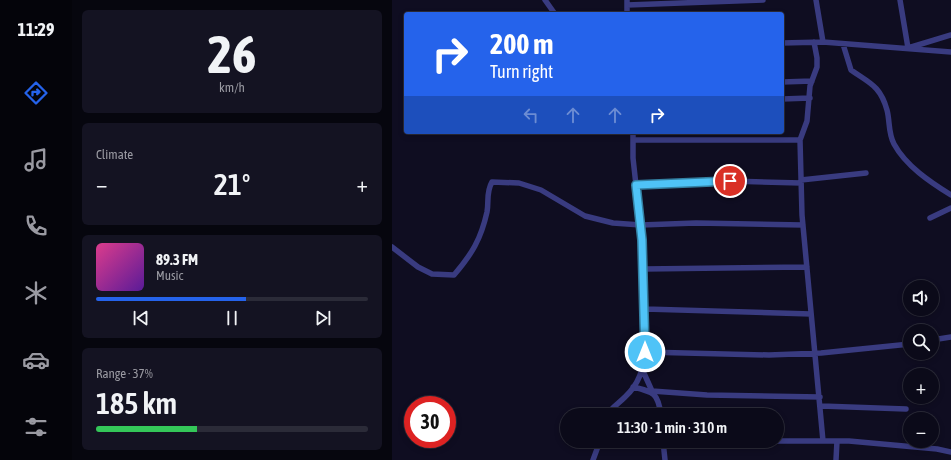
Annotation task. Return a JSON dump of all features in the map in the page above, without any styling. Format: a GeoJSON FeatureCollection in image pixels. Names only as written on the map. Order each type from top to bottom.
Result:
{"type":"FeatureCollection","features":[{"type":"Feature","properties":{"kind":"street"},"geometry":{"type":"LineString","coordinates":[[545,0],[554,12]]}},
{"type":"Feature","properties":{"kind":"street"},"geometry":{"type":"LineString","coordinates":[[627,3],[763,0]]}},
{"type":"Feature","properties":{"kind":"street"},"geometry":{"type":"LineString","coordinates":[[816,0],[823,42]]}},
{"type":"Feature","properties":{"kind":"street"},"geometry":{"type":"LineString","coordinates":[[900,0],[908,48]]}},
{"type":"Feature","properties":{"kind":"street"},"geometry":{"type":"LineString","coordinates":[[908,48],[951,35]]}},
{"type":"Feature","properties":{"kind":"street"},"geometry":{"type":"LineString","coordinates":[[814,42],[817,63],[812,81],[807,121],[800,140],[803,226],[814,354],[821,406],[823,441]]}},
{"type":"Feature","properties":{"kind":"street"},"geometry":{"type":"LineString","coordinates":[[784,43],[823,42],[951,52]]}},
{"type":"Feature","properties":{"kind":"street"},"geometry":{"type":"LineString","coordinates":[[843,44],[851,70],[868,80],[879,92],[887,111],[893,143],[912,166],[950,193]]}},
{"type":"Feature","properties":{"kind":"street"},"geometry":{"type":"LineString","coordinates":[[784,82],[812,81]]}},
{"type":"Feature","properties":{"kind":"street"},"geometry":{"type":"LineString","coordinates":[[784,99],[810,98]]}},
{"type":"Feature","properties":{"kind":"street"},"geometry":{"type":"LineString","coordinates":[[611,408],[625,397],[643,371],[645,352],[644,269],[633,134]]}},
{"type":"Feature","properties":{"kind":"street"},"geometry":{"type":"LineString","coordinates":[[633,140],[800,140]]}},
{"type":"Feature","properties":{"kind":"street"},"geometry":{"type":"LineString","coordinates":[[636,185],[730,181],[801,181],[866,173]]}},
{"type":"Feature","properties":{"kind":"street"},"geometry":{"type":"LineString","coordinates":[[392,247],[418,267],[432,274],[454,275],[470,257],[478,242],[487,211],[488,190],[492,182],[519,183],[541,190],[585,216],[613,223],[641,225],[696,223],[803,226]]}},
{"type":"Feature","properties":{"kind":"street"},"geometry":{"type":"LineString","coordinates":[[930,218],[951,208]]}},
{"type":"Feature","properties":{"kind":"street"},"geometry":{"type":"LineString","coordinates":[[644,269],[807,267]]}},
{"type":"Feature","properties":{"kind":"street"},"geometry":{"type":"LineString","coordinates":[[645,309],[811,314]]}},
{"type":"Feature","properties":{"kind":"street"},"geometry":{"type":"LineString","coordinates":[[939,339],[951,337]]}},
{"type":"Feature","properties":{"kind":"street"},"geometry":{"type":"LineString","coordinates":[[645,352],[769,355],[814,354],[903,345]]}},
{"type":"Feature","properties":{"kind":"street"},"geometry":{"type":"LineString","coordinates":[[643,371],[652,391],[659,400],[660,408]]}},
{"type":"Feature","properties":{"kind":"street"},"geometry":{"type":"LineString","coordinates":[[633,387],[652,391],[707,395],[820,397]]}},
{"type":"Feature","properties":{"kind":"street"},"geometry":{"type":"LineString","coordinates":[[821,406],[906,409]]}},
{"type":"Feature","properties":{"kind":"street"},"geometry":{"type":"LineString","coordinates":[[784,441],[837,441],[937,449],[951,452]]}},
{"type":"Feature","properties":{"kind":"street"},"geometry":{"type":"LineString","coordinates":[[836,460],[837,441]]}},
{"type":"Feature","properties":{"kind":"street"},"geometry":{"type":"LineString","coordinates":[[593,460],[597,448]]}},
{"type":"Feature","properties":{"kind":"street"},"geometry":{"type":"LineString","coordinates":[[664,448],[665,460]]}},
{"type":"Feature","properties":{"kind":"route"},"geometry":{"type":"LineString","coordinates":[[645,352],[645,297],[642,240],[636,185],[730,181]]}}]}
